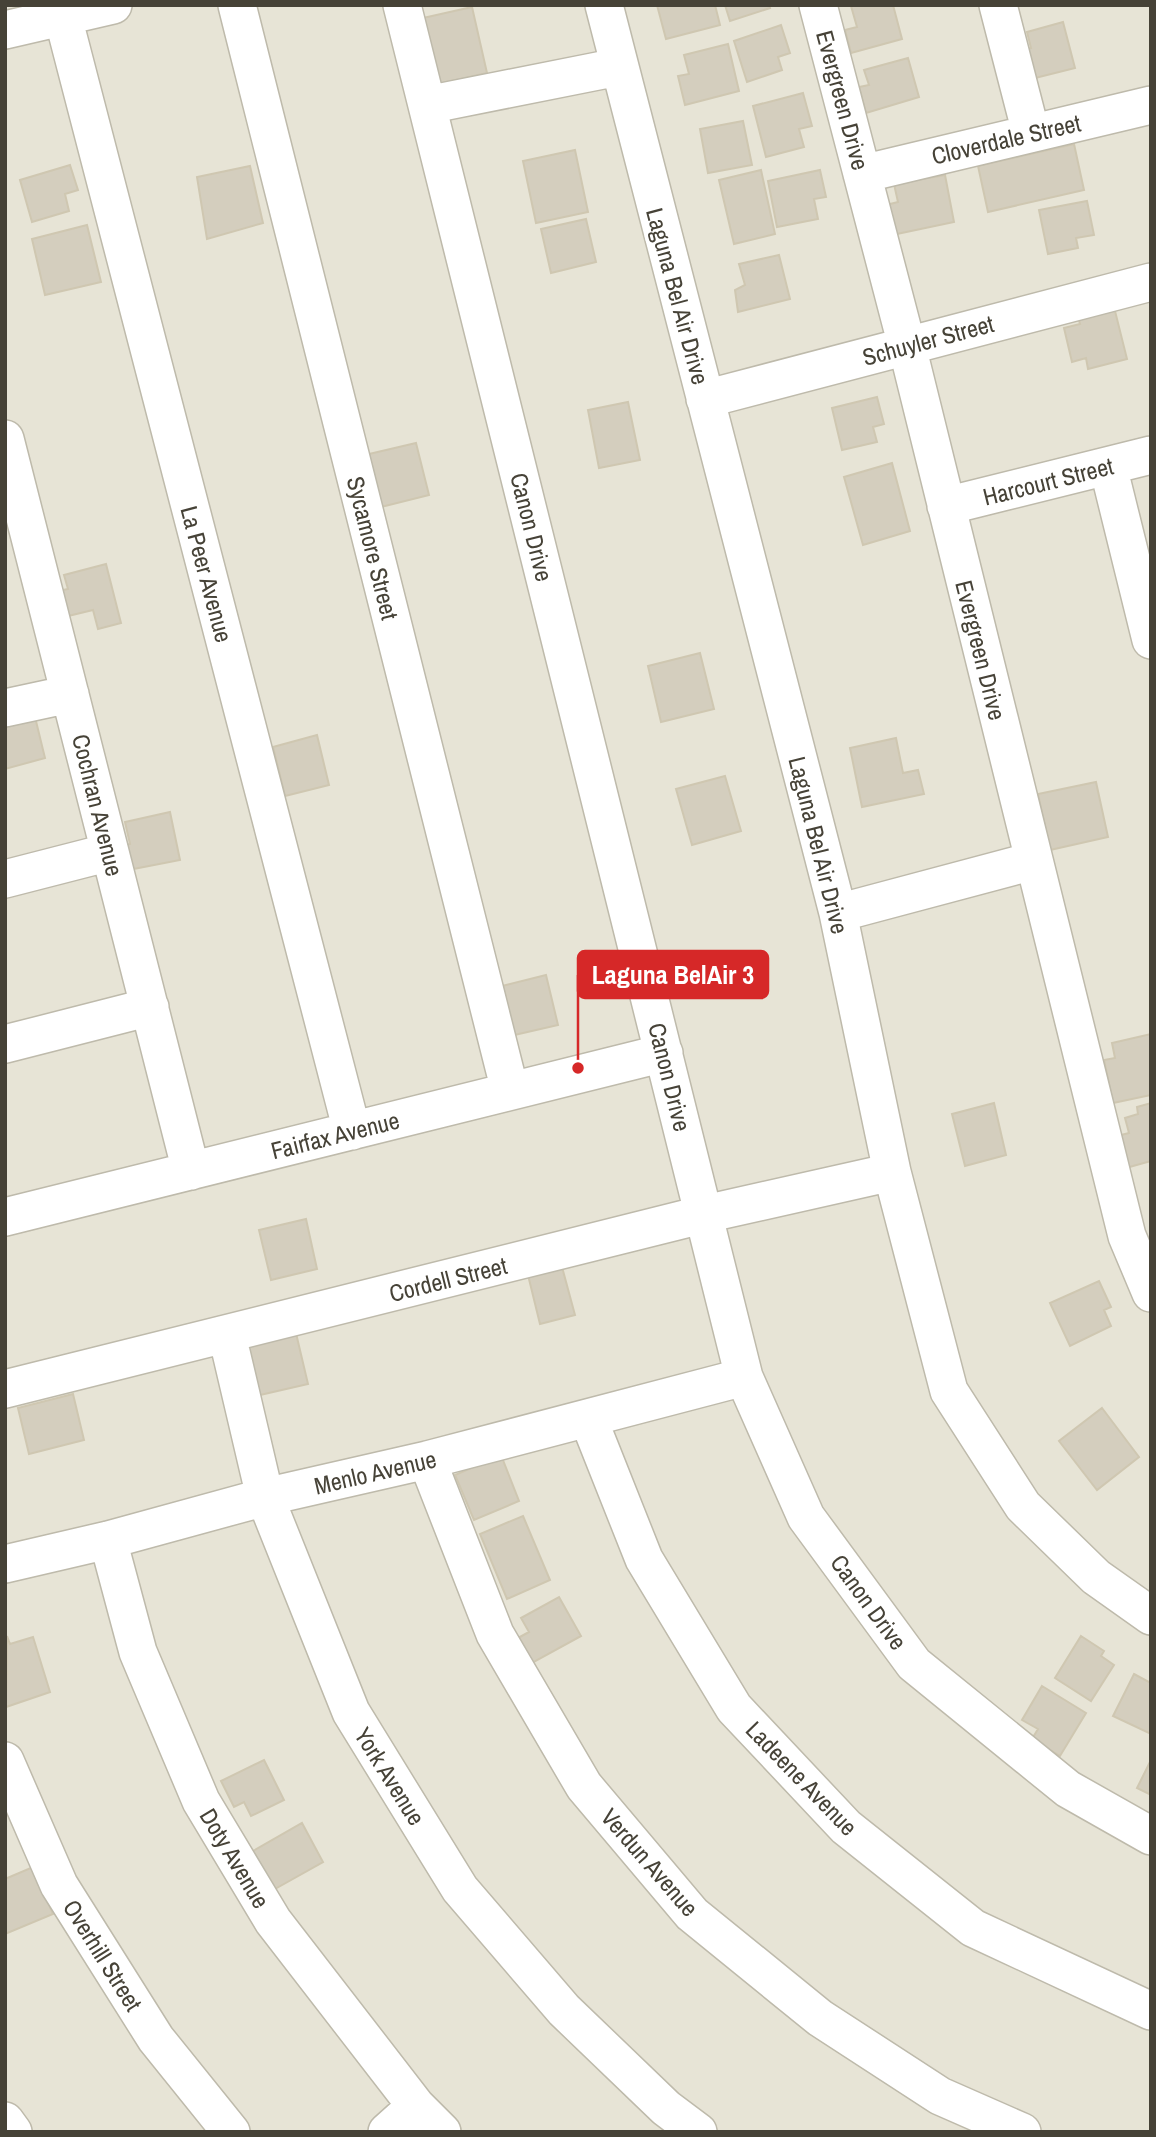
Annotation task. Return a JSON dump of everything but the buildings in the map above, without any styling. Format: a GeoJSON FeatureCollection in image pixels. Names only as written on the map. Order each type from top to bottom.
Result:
{"type":"FeatureCollection","features":[{"type":"Feature","properties":{"kind":"street"},"geometry":{"type":"LineString","coordinates":[[5,30],[113,5]]}},
{"type":"Feature","properties":{"kind":"street","name":"Sycamore Street"},"geometry":{"type":"LineString","coordinates":[[237,5],[510,1091]]}},
{"type":"Feature","properties":{"kind":"street","name":"Canon Drive"},"geometry":{"type":"LineString","coordinates":[[402,5],[744,1377],[806,1517],[914,1664],[1068,1789],[1151,1836]]}},
{"type":"Feature","properties":{"kind":"street","name":"Laguna Bel Air Drive"},"geometry":{"type":"LineString","coordinates":[[604,5],[838,913],[892,1172],[949,1391],[1023,1506],[1096,1577],[1151,1616]]}},
{"type":"Feature","properties":{"kind":"street","name":"Evergreen Drive"},"geometry":{"type":"LineString","coordinates":[[818,5],[906,346],[1127,1236],[1151,1293]]}},
{"type":"Feature","properties":{"kind":"street"},"geometry":{"type":"LineString","coordinates":[[998,5],[1031,133]]}},
{"type":"Feature","properties":{"kind":"street","name":"La Peer Avenue"},"geometry":{"type":"LineString","coordinates":[[63,17],[352,1131]]}},
{"type":"Feature","properties":{"kind":"street"},"geometry":{"type":"LineString","coordinates":[[427,105],[618,67]]}},
{"type":"Feature","properties":{"kind":"street","name":"Cloverdale Street"},"geometry":{"type":"LineString","coordinates":[[862,174],[1151,105]]}},
{"type":"Feature","properties":{"kind":"street","name":"Schuyler Street"},"geometry":{"type":"LineString","coordinates":[[705,399],[1151,282]]}},
{"type":"Feature","properties":{"kind":"street","name":"Cochran Avenue"},"geometry":{"type":"LineString","coordinates":[[5,439],[17,536],[70,694],[191,1171]]}},
{"type":"Feature","properties":{"kind":"street","name":"Harcourt Street"},"geometry":{"type":"LineString","coordinates":[[946,506],[1151,455]]}},
{"type":"Feature","properties":{"kind":"street"},"geometry":{"type":"LineString","coordinates":[[1108,466],[1151,640]]}},
{"type":"Feature","properties":{"kind":"street"},"geometry":{"type":"LineString","coordinates":[[5,708],[70,694]]}},
{"type":"Feature","properties":{"kind":"street"},"geometry":{"type":"LineString","coordinates":[[5,879],[110,852]]}},
{"type":"Feature","properties":{"kind":"street"},"geometry":{"type":"LineString","coordinates":[[838,913],[1033,861]]}},
{"type":"Feature","properties":{"kind":"street"},"geometry":{"type":"LineString","coordinates":[[5,1044],[150,1007]]}},
{"type":"Feature","properties":{"kind":"street","name":"Fairfax Avenue"},"geometry":{"type":"LineString","coordinates":[[5,1217],[664,1052]]}},
{"type":"Feature","properties":{"kind":"street","name":"Cordell Street"},"geometry":{"type":"LineString","coordinates":[[5,1389],[705,1214],[892,1172]]}},
{"type":"Feature","properties":{"kind":"street","name":"York Avenue"},"geometry":{"type":"LineString","coordinates":[[227,1335],[265,1497],[351,1712],[460,1889],[564,2010],[666,2108],[698,2132]]}},
{"type":"Feature","properties":{"kind":"street","name":"Menlo Avenue"},"geometry":{"type":"LineString","coordinates":[[5,1564],[108,1540],[265,1497],[426,1460],[744,1377]]}},
{"type":"Feature","properties":{"kind":"street","name":"Ladeene Avenue"},"geometry":{"type":"LineString","coordinates":[[588,1418],[644,1559],[734,1708],[846,1827],[973,1928],[1151,2011]]}},
{"type":"Feature","properties":{"kind":"street","name":"Verdun Avenue"},"geometry":{"type":"LineString","coordinates":[[426,1460],[495,1634],[584,1786],[692,1914],[831,2025],[940,2096],[1022,2132]]}},
{"type":"Feature","properties":{"kind":"street","name":"Doty Avenue"},"geometry":{"type":"LineString","coordinates":[[108,1540],[138,1652],[201,1801],[273,1921],[416,2106],[442,2132]]}},
{"type":"Feature","properties":{"kind":"street","name":"Overhill Street"},"geometry":{"type":"LineString","coordinates":[[5,1761],[59,1885],[156,2039],[231,2132]]}},
{"type":"Feature","properties":{"kind":"street"},"geometry":{"type":"LineString","coordinates":[[387,2132],[416,2106]]}},
{"type":"Feature","properties":{"kind":"street"},"geometry":{"type":"LineString","coordinates":[[5,2121],[13,2132]]}},
{"type":"Feature","properties":{"kind":"shaded area"},"geometry":{"type":"Polygon","coordinates":[[[5,5],[1151,5],[1151,2132],[5,2132],[5,5]]]}},
{"type":"Feature","properties":{"kind":"place","name":"Laguna BelAir 3"},"geometry":{"type":"Point","coordinates":[578,1068]}}]}
